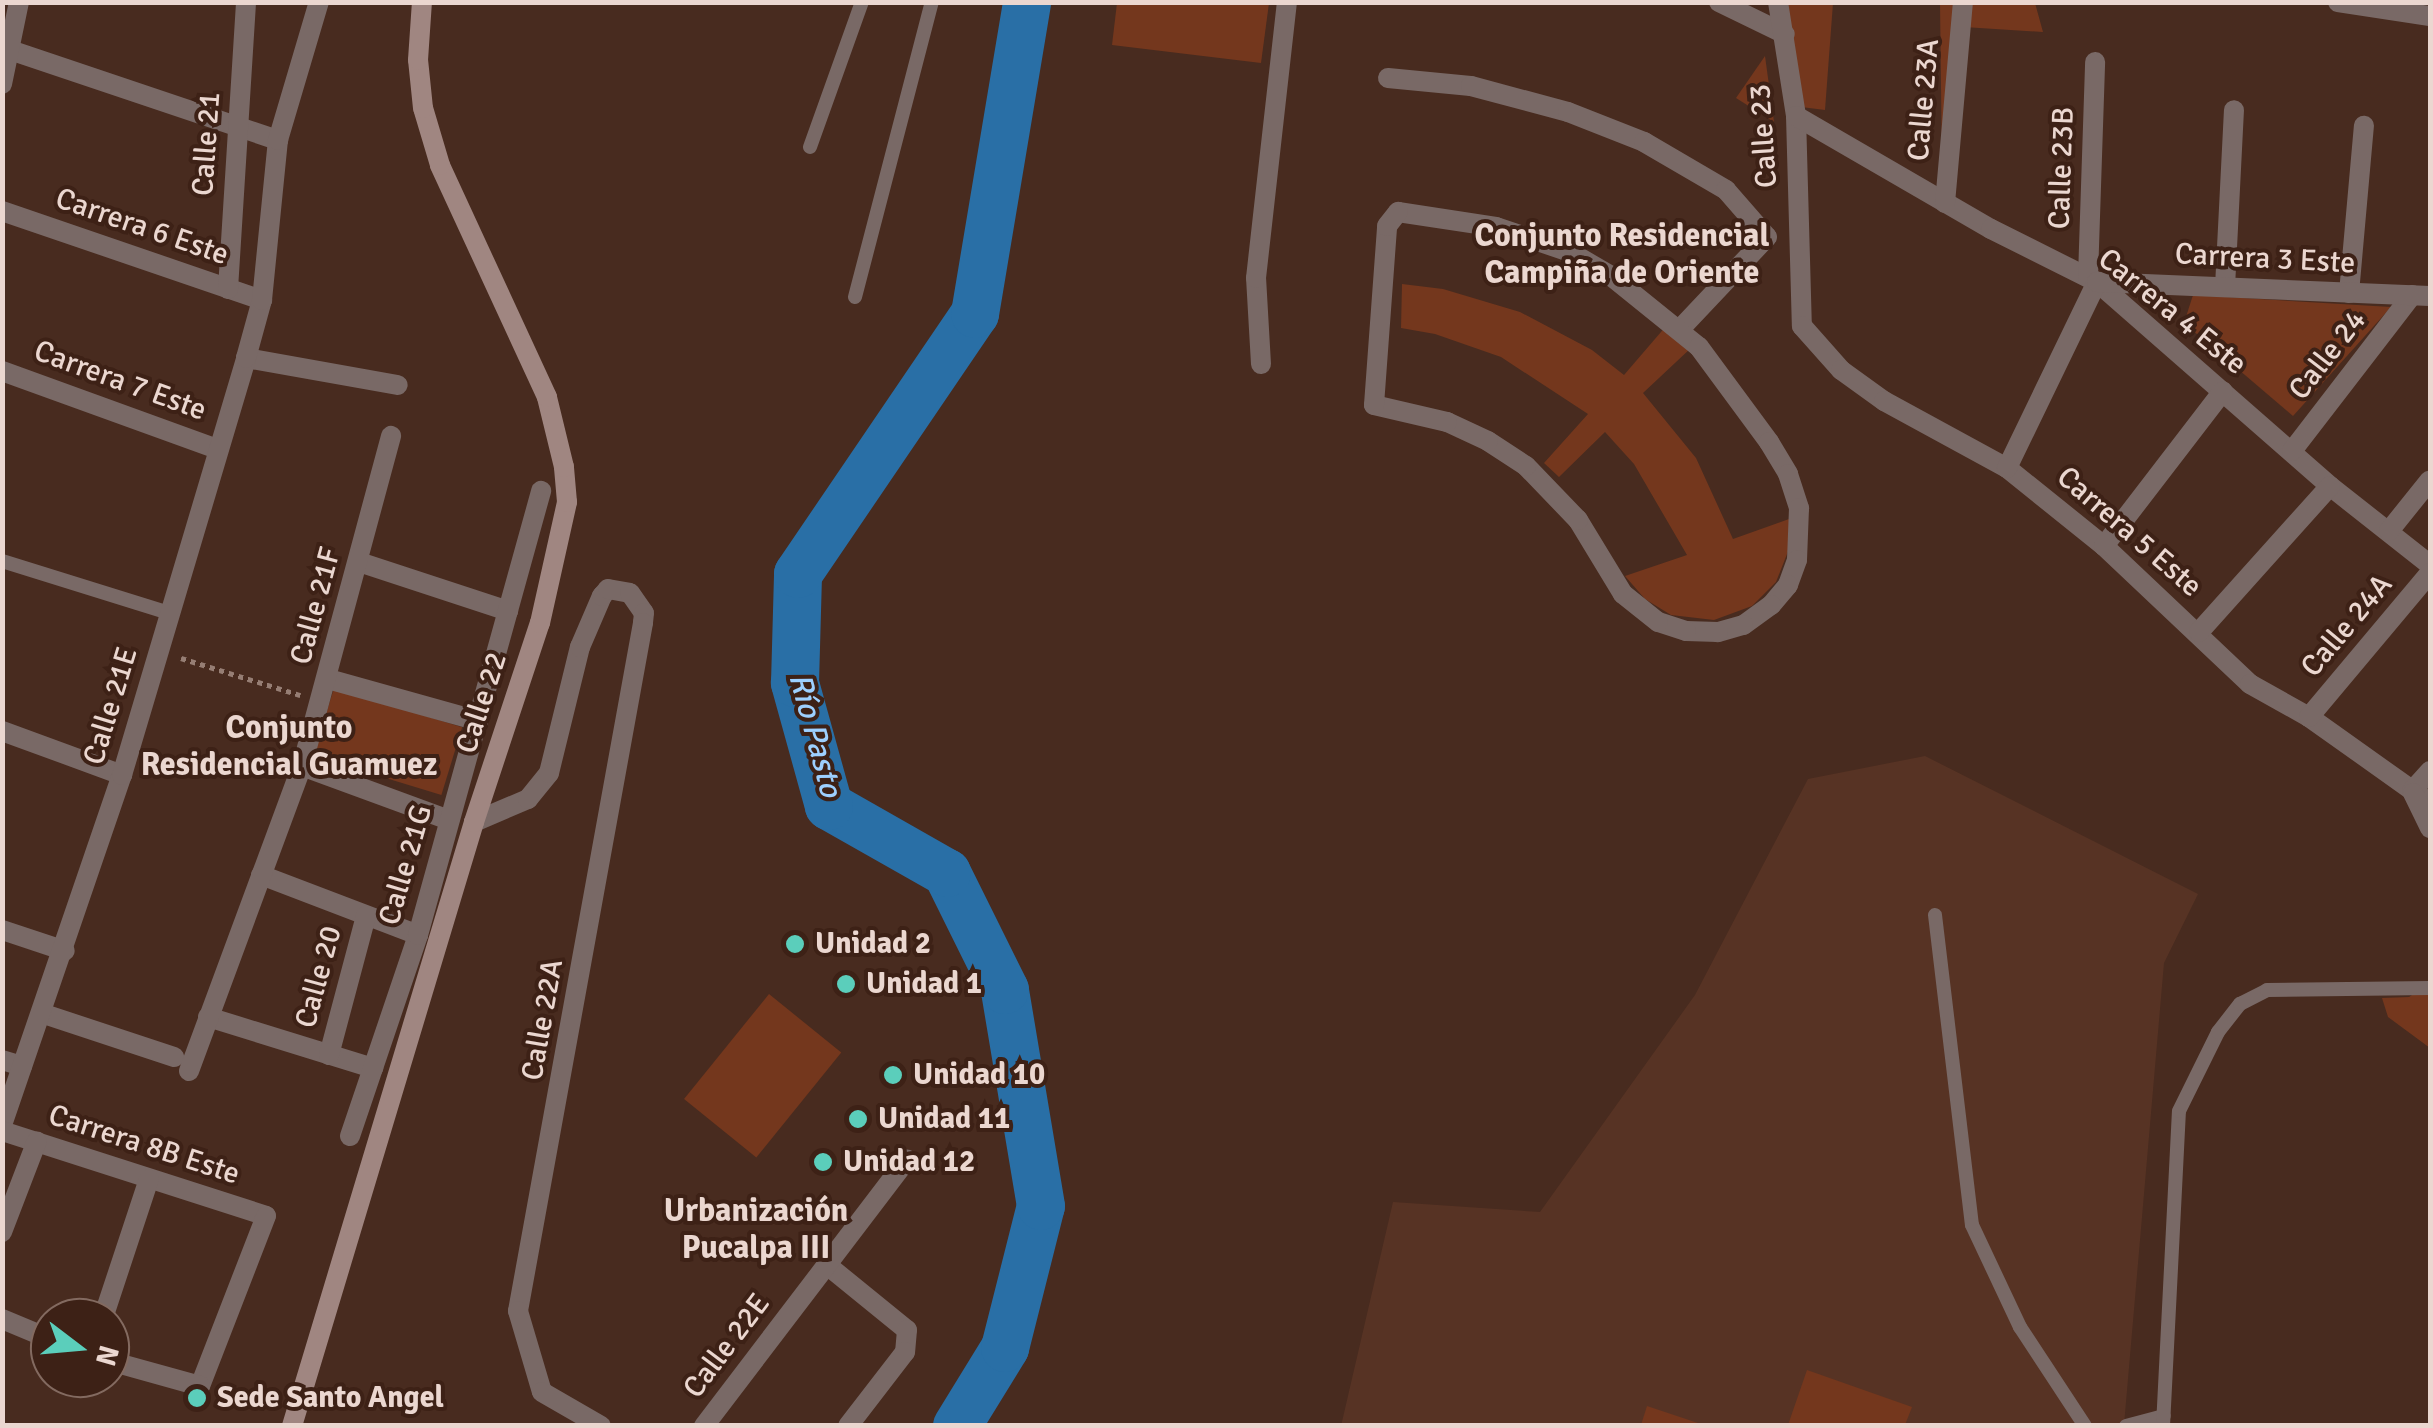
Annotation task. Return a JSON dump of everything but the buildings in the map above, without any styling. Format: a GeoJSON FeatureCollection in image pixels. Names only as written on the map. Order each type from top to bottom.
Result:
{"type":"FeatureCollection","features":[{"type":"Feature","properties":{"kind":"main road","name":"Calle 22"},"geometry":{"type":"LineString","coordinates":[[292,1426],[474,822],[540,622],[567,502],[564,467],[547,398],[440,165],[423,108],[418,60],[422,2]]}},
{"type":"Feature","properties":{"kind":"street"},"geometry":{"type":"LineString","coordinates":[[2,84],[19,2]]}},
{"type":"Feature","properties":{"kind":"street","name":"Calle 21"},"geometry":{"type":"LineString","coordinates":[[228,288],[246,2]]}},
{"type":"Feature","properties":{"kind":"street"},"geometry":{"type":"LineString","coordinates":[[262,300],[278,140],[319,2]]}},
{"type":"Feature","properties":{"kind":"street"},"geometry":{"type":"LineString","coordinates":[[1260,364],[1256,278],[1287,2]]}},
{"type":"Feature","properties":{"kind":"street"},"geometry":{"type":"LineString","coordinates":[[1719,2],[1785,34]]}},
{"type":"Feature","properties":{"kind":"street","name":"Calle 23"},"geometry":{"type":"LineString","coordinates":[[1778,2],[1796,116],[1802,326]]}},
{"type":"Feature","properties":{"kind":"street","name":"Calle 23A"},"geometry":{"type":"LineString","coordinates":[[1945,202],[1963,2]]}},
{"type":"Feature","properties":{"kind":"street"},"geometry":{"type":"LineString","coordinates":[[2338,2],[2430,16]]}},
{"type":"Feature","properties":{"kind":"street"},"geometry":{"type":"LineString","coordinates":[[10,50],[238,130],[278,140]]}},
{"type":"Feature","properties":{"kind":"street","name":"Calle 23B"},"geometry":{"type":"LineString","coordinates":[[2007,468],[2093,279],[2096,62]]}},
{"type":"Feature","properties":{"kind":"street"},"geometry":{"type":"LineString","coordinates":[[1388,78],[1490,90],[1568,112],[1644,142],[1715,181],[1767,237]]}},
{"type":"Feature","properties":{"kind":"street"},"geometry":{"type":"LineString","coordinates":[[2224,287],[2234,110]]}},
{"type":"Feature","properties":{"kind":"street","name":"Carrera 4 Este"},"geometry":{"type":"LineString","coordinates":[[1796,116],[1945,202],[2093,279],[2330,486],[2430,564]]}},
{"type":"Feature","properties":{"kind":"street","name":"Calle 24"},"geometry":{"type":"LineString","coordinates":[[2349,293],[2364,126]]}},
{"type":"Feature","properties":{"kind":"street","name":"Carrera 6 Este"},"geometry":{"type":"LineString","coordinates":[[2,212],[262,300]]}},
{"type":"Feature","properties":{"kind":"street"},"geometry":{"type":"LineString","coordinates":[[1398,212],[1480,223],[1552,244],[1610,276],[1680,329],[1720,372],[1769,442],[1788,474],[1799,508],[1800,548],[1788,585],[1758,616],[1726,630],[1700,633],[1672,628],[1633,605],[1563,501],[1501,448],[1433,416],[1374,405],[1387,226],[1398,212]]}},
{"type":"Feature","properties":{"kind":"street"},"geometry":{"type":"LineString","coordinates":[[1680,329],[1767,237],[1800,237]]}},
{"type":"Feature","properties":{"kind":"street","name":"Carrera 3 Este"},"geometry":{"type":"LineString","coordinates":[[2093,279],[2422,296]]}},
{"type":"Feature","properties":{"kind":"street","name":"Calle 24"},"geometry":{"type":"LineString","coordinates":[[2292,451],[2422,296]]}},
{"type":"Feature","properties":{"kind":"street","name":"Calle 21E"},"geometry":{"type":"LineString","coordinates":[[2,1128],[12,1063],[44,1014],[65,951],[122,775],[262,300]]}},
{"type":"Feature","properties":{"kind":"street","name":"Carrera 5 Este"},"geometry":{"type":"LineString","coordinates":[[1802,326],[1840,370],[1884,401],[2007,468],[2104,546],[2250,684],[2309,717],[2430,803]]}},
{"type":"Feature","properties":{"kind":"street"},"geometry":{"type":"LineString","coordinates":[[246,358],[398,385]]}},
{"type":"Feature","properties":{"kind":"street","name":"Carrera 7 Este"},"geometry":{"type":"LineString","coordinates":[[2,371],[218,448]]}},
{"type":"Feature","properties":{"kind":"street"},"geometry":{"type":"LineString","coordinates":[[2104,546],[2223,390]]}},
{"type":"Feature","properties":{"kind":"street","name":"Calle 21F"},"geometry":{"type":"LineString","coordinates":[[44,1014],[182,1064],[208,1017],[302,766],[391,436]]}},
{"type":"Feature","properties":{"kind":"street","name":"Calle 24A"},"geometry":{"type":"LineString","coordinates":[[2389,531],[2430,480]]}},
{"type":"Feature","properties":{"kind":"street"},"geometry":{"type":"LineString","coordinates":[[2199,632],[2330,486]]}},
{"type":"Feature","properties":{"kind":"street","name":"Calle 21G"},"geometry":{"type":"LineString","coordinates":[[350,1136],[418,936],[540,491]]}},
{"type":"Feature","properties":{"kind":"street"},"geometry":{"type":"LineString","coordinates":[[359,562],[508,610]]}},
{"type":"Feature","properties":{"kind":"street","name":"Calle 24A"},"geometry":{"type":"LineString","coordinates":[[2309,717],[2430,573]]}},
{"type":"Feature","properties":{"kind":"street","name":"Calle 22A"},"geometry":{"type":"LineString","coordinates":[[474,822],[528,799],[549,773],[580,647],[602,596],[608,589],[630,594],[644,613],[644,623],[518,1311],[542,1392],[601,1426]]}},
{"type":"Feature","properties":{"kind":"street"},"geometry":{"type":"LineString","coordinates":[[328,680],[478,720]]}},
{"type":"Feature","properties":{"kind":"street"},"geometry":{"type":"LineString","coordinates":[[2,731],[122,775]]}},
{"type":"Feature","properties":{"kind":"street"},"geometry":{"type":"LineString","coordinates":[[302,766],[450,820]]}},
{"type":"Feature","properties":{"kind":"street"},"geometry":{"type":"LineString","coordinates":[[2412,791],[2430,771]]}},
{"type":"Feature","properties":{"kind":"street","name":"Carrera 5 Este"},"geometry":{"type":"LineString","coordinates":[[2412,791],[2430,828]]}},
{"type":"Feature","properties":{"kind":"street"},"geometry":{"type":"LineString","coordinates":[[261,874],[418,936]]}},
{"type":"Feature","properties":{"kind":"street","name":"Calle 20"},"geometry":{"type":"LineString","coordinates":[[329,1054],[366,916]]}},
{"type":"Feature","properties":{"kind":"street"},"geometry":{"type":"LineString","coordinates":[[2,930],[65,951]]}},
{"type":"Feature","properties":{"kind":"street"},"geometry":{"type":"LineString","coordinates":[[208,1017],[373,1068]]}},
{"type":"Feature","properties":{"kind":"street","name":"Carrera 8B Este"},"geometry":{"type":"LineString","coordinates":[[2,1128],[266,1216],[200,1386],[130,1367]]}},
{"type":"Feature","properties":{"kind":"street"},"geometry":{"type":"LineString","coordinates":[[2,1232],[37,1141]]}},
{"type":"Feature","properties":{"kind":"street","name":"Calle 22E"},"geometry":{"type":"LineString","coordinates":[[704,1426],[907,1160]]}},
{"type":"Feature","properties":{"kind":"street"},"geometry":{"type":"LineString","coordinates":[[110,1298],[149,1179]]}},
{"type":"Feature","properties":{"kind":"street"},"geometry":{"type":"LineString","coordinates":[[827,1265],[908,1330],[905,1352],[848,1426]]}},
{"type":"Feature","properties":{"kind":"street"},"geometry":{"type":"LineString","coordinates":[[2,1319],[30,1330]]}},
{"type":"Feature","properties":{"kind":"lane"},"geometry":{"type":"LineString","coordinates":[[810,148],[862,2]]}},
{"type":"Feature","properties":{"kind":"lane"},"geometry":{"type":"LineString","coordinates":[[855,297],[932,2]]}},
{"type":"Feature","properties":{"kind":"lane"},"geometry":{"type":"LineString","coordinates":[[2,561],[170,613]]}},
{"type":"Feature","properties":{"kind":"lane"},"geometry":{"type":"LineString","coordinates":[[1935,915],[1972,1225],[2020,1327],[2085,1426]]}},
{"type":"Feature","properties":{"kind":"lane"},"geometry":{"type":"LineString","coordinates":[[2126,1426],[2163,1421],[2179,1110],[2218,1032],[2240,1004],[2267,990],[2430,988]]}},
{"type":"Feature","properties":{"kind":"path"},"geometry":{"type":"LineString","coordinates":[[158,651],[322,701]]}},
{"type":"Feature","properties":{"kind":"shaded area"},"geometry":{"type":"Polygon","coordinates":[[[1117,3],[1269,3],[1261,63],[1112,45],[1117,3]]]}},
{"type":"Feature","properties":{"kind":"shaded area"},"geometry":{"type":"Polygon","coordinates":[[[1783,3],[1833,3],[1825,110],[1801,107],[1783,3]]]}},
{"type":"Feature","properties":{"kind":"shaded area"},"geometry":{"type":"Polygon","coordinates":[[[1940,3],[2035,3],[2043,32],[1964,27],[1942,170],[1940,3]]]}},
{"type":"Feature","properties":{"kind":"shaded area"},"geometry":{"type":"Polygon","coordinates":[[[1765,56],[1774,122],[1736,98],[1765,56]]]}},
{"type":"Feature","properties":{"kind":"shaded area"},"geometry":{"type":"Polygon","coordinates":[[[1402,284],[1443,289],[1520,312],[1592,350],[1624,375],[1667,325],[1691,348],[1643,393],[1696,458],[1733,539],[1789,519],[1789,549],[1776,582],[1752,606],[1714,620],[1671,615],[1645,599],[1625,576],[1687,555],[1634,464],[1605,432],[1559,477],[1544,463],[1588,414],[1501,357],[1435,334],[1401,328],[1402,284]]]}},
{"type":"Feature","properties":{"kind":"shaded area"},"geometry":{"type":"Polygon","coordinates":[[[2193,295],[2391,307],[2293,416],[2184,323],[2193,295]]]}},
{"type":"Feature","properties":{"kind":"shaded area"},"geometry":{"type":"Polygon","coordinates":[[[334,688],[462,727],[441,795],[313,756],[334,688]]]}},
{"type":"Feature","properties":{"kind":"shaded area"},"geometry":{"type":"Polygon","coordinates":[[[1925,756],[2198,894],[2164,963],[2124,1425],[1341,1426],[1393,1202],[1540,1212],[1695,995],[1808,779],[1925,756]]]}},
{"type":"Feature","properties":{"kind":"shaded area"},"geometry":{"type":"Polygon","coordinates":[[[2430,983],[2430,1048],[2388,1017],[2382,998],[2409,997],[2430,983]]]}},
{"type":"Feature","properties":{"kind":"shaded area"},"geometry":{"type":"Polygon","coordinates":[[[769,994],[841,1053],[756,1157],[684,1099],[769,994]]]}},
{"type":"Feature","properties":{"kind":"shaded area"},"geometry":{"type":"Polygon","coordinates":[[[1807,1370],[1912,1407],[1905,1425],[1788,1425],[1807,1370]]]}},
{"type":"Feature","properties":{"kind":"shaded area"},"geometry":{"type":"Polygon","coordinates":[[[1647,1406],[1704,1425],[1641,1425],[1647,1406]]]}},
{"type":"Feature","properties":{"kind":"waterway","name":"Río Pasto"},"geometry":{"type":"LineString","coordinates":[[957,1426],[1005,1348],[1041,1206],[1005,990],[947,873],[829,806],[795,683],[798,574],[975,314],[1027,2]]}},
{"type":"Feature","properties":{"kind":"place","name":"Unidad 2"},"geometry":{"type":"Point","coordinates":[795,944]}},
{"type":"Feature","properties":{"kind":"place","name":"Unidad 1"},"geometry":{"type":"Point","coordinates":[846,984]}},
{"type":"Feature","properties":{"kind":"place","name":"Unidad 10"},"geometry":{"type":"Point","coordinates":[893,1075]}},
{"type":"Feature","properties":{"kind":"place","name":"Unidad 11"},"geometry":{"type":"Point","coordinates":[858,1119]}},
{"type":"Feature","properties":{"kind":"place","name":"Unidad 12"},"geometry":{"type":"Point","coordinates":[823,1162]}},
{"type":"Feature","properties":{"kind":"place","name":"Sede Santo Angel"},"geometry":{"type":"Point","coordinates":[197,1398]}},
{"type":"Feature","properties":{"kind":"district","name":"Conjunto Residencial Campiña de Oriente"},"geometry":{"type":"Point","coordinates":[1622,256]}},
{"type":"Feature","properties":{"kind":"district","name":"Conjunto Residencial Guamuez"},"geometry":{"type":"Point","coordinates":[289,748]}},
{"type":"Feature","properties":{"kind":"district","name":"Urbanización Pucalpa III"},"geometry":{"type":"Point","coordinates":[756,1230]}}]}
